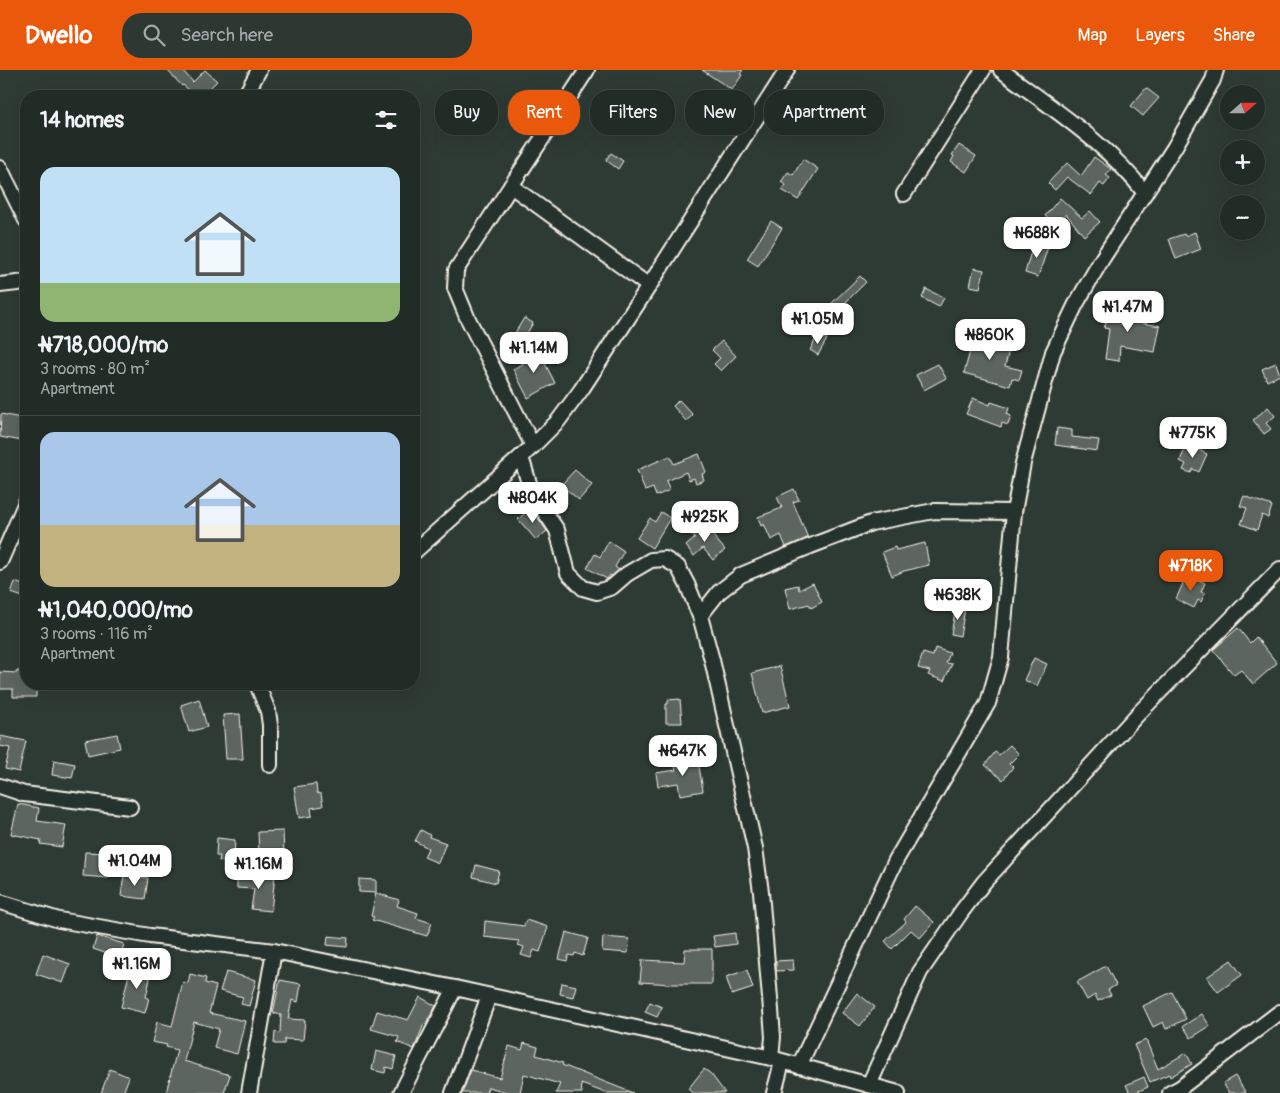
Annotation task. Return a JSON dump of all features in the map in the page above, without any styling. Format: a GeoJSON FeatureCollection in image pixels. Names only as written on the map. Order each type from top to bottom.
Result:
{"type":"FeatureCollection","features":[{"type":"Feature","properties":{"kind":"street"},"geometry":{"type":"LineString","coordinates":[[248,90],[260,70]]}},
{"type":"Feature","properties":{"kind":"street"},"geometry":{"type":"LineString","coordinates":[[533,446],[466,317],[455,288],[456,270],[587,70]]}},
{"type":"Feature","properties":{"kind":"street"},"geometry":{"type":"LineString","coordinates":[[420,547],[522,457],[558,421],[581,390],[649,286],[787,70]]}},
{"type":"Feature","properties":{"kind":"street"},"geometry":{"type":"LineString","coordinates":[[904,194],[983,70]]}},
{"type":"Feature","properties":{"kind":"street"},"geometry":{"type":"LineString","coordinates":[[1001,70],[1105,150],[1130,173],[1145,193]]}},
{"type":"Feature","properties":{"kind":"street"},"geometry":{"type":"LineString","coordinates":[[799,1066],[896,860],[988,702],[1001,657],[1014,512],[1023,463],[1053,352],[1076,304],[1102,259],[1174,148],[1213,80],[1216,70]]}},
{"type":"Feature","properties":{"kind":"street"},"geometry":{"type":"LineString","coordinates":[[0,168],[20,208]]}},
{"type":"Feature","properties":{"kind":"street"},"geometry":{"type":"LineString","coordinates":[[511,186],[649,286]]}},
{"type":"Feature","properties":{"kind":"street"},"geometry":{"type":"LineString","coordinates":[[0,285],[20,283]]}},
{"type":"Feature","properties":{"kind":"street"},"geometry":{"type":"LineString","coordinates":[[522,457],[532,493],[557,530],[568,573],[583,588],[597,592],[612,587],[627,574],[651,560],[665,559],[678,567],[700,616],[712,660],[755,848],[761,892],[776,1060],[774,1093]]}},
{"type":"Feature","properties":{"kind":"street"},"geometry":{"type":"LineString","coordinates":[[700,616],[719,592],[741,575],[871,522],[934,511],[1014,512]]}},
{"type":"Feature","properties":{"kind":"street"},"geometry":{"type":"LineString","coordinates":[[0,562],[20,516]]}},
{"type":"Feature","properties":{"kind":"street"},"geometry":{"type":"LineString","coordinates":[[869,1085],[920,972],[984,882],[1137,715],[1280,569]]}},
{"type":"Feature","properties":{"kind":"street"},"geometry":{"type":"LineString","coordinates":[[260,690],[268,712],[270,725],[270,765]]}},
{"type":"Feature","properties":{"kind":"street"},"geometry":{"type":"LineString","coordinates":[[0,786],[24,794],[130,808]]}},
{"type":"Feature","properties":{"kind":"street"},"geometry":{"type":"LineString","coordinates":[[0,902],[59,920],[150,936],[274,951],[455,988],[776,1060],[898,1093]]}},
{"type":"Feature","properties":{"kind":"street"},"geometry":{"type":"LineString","coordinates":[[249,1093],[274,951]]}},
{"type":"Feature","properties":{"kind":"street"},"geometry":{"type":"LineString","coordinates":[[400,1093],[455,988]]}},
{"type":"Feature","properties":{"kind":"street"},"geometry":{"type":"LineString","coordinates":[[453,1093],[489,996]]}},
{"type":"Feature","properties":{"kind":"street"},"geometry":{"type":"LineString","coordinates":[[1170,1093],[1180,1088],[1280,1012]]}},
{"type":"Feature","properties":{"kind":"building"},"geometry":{"type":"Polygon","coordinates":[[[167,70],[182,70],[193,82],[205,70],[217,81],[208,90],[189,90],[182,86],[167,70]]]}},
{"type":"Feature","properties":{"kind":"building"},"geometry":{"type":"Polygon","coordinates":[[[702,70],[743,70],[740,74],[742,75],[732,90],[702,70]]]}},
{"type":"Feature","properties":{"kind":"building"},"geometry":{"type":"Polygon","coordinates":[[[1146,88],[1159,98],[1143,116],[1131,106],[1146,88]]]}},
{"type":"Feature","properties":{"kind":"building"},"geometry":{"type":"Polygon","coordinates":[[[959,145],[976,156],[966,172],[951,162],[954,156],[952,155],[959,145]]]}},
{"type":"Feature","properties":{"kind":"building"},"geometry":{"type":"Polygon","coordinates":[[[611,153],[623,161],[618,169],[606,160],[611,153]]]}},
{"type":"Feature","properties":{"kind":"building"},"geometry":{"type":"Polygon","coordinates":[[[1094,157],[1111,169],[1106,175],[1110,178],[1104,186],[1100,183],[1091,195],[1067,177],[1055,190],[1048,183],[1067,163],[1081,176],[1094,157]]]}},
{"type":"Feature","properties":{"kind":"building"},"geometry":{"type":"Polygon","coordinates":[[[803,159],[818,169],[798,200],[782,190],[786,185],[781,182],[788,172],[793,175],[803,159]]]}},
{"type":"Feature","properties":{"kind":"building"},"geometry":{"type":"Polygon","coordinates":[[[1060,198],[1082,218],[1090,211],[1100,222],[1084,236],[1066,214],[1056,226],[1045,216],[1060,198]]]}},
{"type":"Feature","properties":{"kind":"building"},"geometry":{"type":"Polygon","coordinates":[[[771,221],[782,228],[758,266],[747,259],[771,221]]]}},
{"type":"Feature","properties":{"kind":"building"},"geometry":{"type":"Polygon","coordinates":[[[1195,232],[1201,249],[1176,259],[1169,239],[1195,232]]]}},
{"type":"Feature","properties":{"kind":"building"},"geometry":{"type":"Polygon","coordinates":[[[1039,239],[1049,244],[1038,277],[1025,273],[1030,255],[1039,239]]]}},
{"type":"Feature","properties":{"kind":"building"},"geometry":{"type":"Polygon","coordinates":[[[974,268],[984,270],[980,288],[970,286],[974,268]]]}},
{"type":"Feature","properties":{"kind":"building"},"geometry":{"type":"Polygon","coordinates":[[[860,276],[866,282],[837,311],[831,304],[860,276]]]}},
{"type":"Feature","properties":{"kind":"building"},"geometry":{"type":"Polygon","coordinates":[[[926,289],[944,298],[939,307],[922,298],[926,289]]]}},
{"type":"Feature","properties":{"kind":"building"},"geometry":{"type":"Polygon","coordinates":[[[1113,301],[1129,306],[1125,320],[1160,326],[1155,352],[1120,346],[1119,361],[1105,359],[1109,329],[1104,328],[1113,301]]]}},
{"type":"Feature","properties":{"kind":"building"},"geometry":{"type":"Polygon","coordinates":[[[524,318],[533,323],[521,343],[512,338],[524,318]]]}},
{"type":"Feature","properties":{"kind":"building"},"geometry":{"type":"Polygon","coordinates":[[[975,333],[1004,341],[1002,348],[1009,350],[1005,366],[1022,370],[1019,380],[1012,378],[1010,386],[964,373],[975,333]]]}},
{"type":"Feature","properties":{"kind":"building"},"geometry":{"type":"Polygon","coordinates":[[[818,335],[827,339],[818,355],[810,350],[818,335]]]}},
{"type":"Feature","properties":{"kind":"building"},"geometry":{"type":"Polygon","coordinates":[[[722,341],[736,356],[721,371],[714,364],[720,358],[712,350],[722,341]]]}},
{"type":"Feature","properties":{"kind":"building"},"geometry":{"type":"Polygon","coordinates":[[[538,350],[555,383],[528,398],[513,369],[523,364],[520,359],[538,350]]]}},
{"type":"Feature","properties":{"kind":"building"},"geometry":{"type":"Polygon","coordinates":[[[1276,363],[1280,375],[1267,381],[1262,369],[1276,363]]]}},
{"type":"Feature","properties":{"kind":"building"},"geometry":{"type":"Polygon","coordinates":[[[938,364],[946,378],[924,390],[916,375],[938,364]]]}},
{"type":"Feature","properties":{"kind":"building"},"geometry":{"type":"Polygon","coordinates":[[[973,398],[990,405],[991,402],[1009,408],[1007,414],[1011,416],[1008,425],[1002,423],[1001,427],[966,414],[973,398]]]}},
{"type":"Feature","properties":{"kind":"building"},"geometry":{"type":"Polygon","coordinates":[[[679,400],[693,415],[686,421],[673,406],[679,400]]]}},
{"type":"Feature","properties":{"kind":"building"},"geometry":{"type":"Polygon","coordinates":[[[1268,407],[1275,416],[1266,423],[1271,429],[1264,434],[1253,420],[1268,407]]]}},
{"type":"Feature","properties":{"kind":"building"},"geometry":{"type":"Polygon","coordinates":[[[1,414],[20,418],[20,441],[0,437],[1,414]]]}},
{"type":"Feature","properties":{"kind":"building"},"geometry":{"type":"Polygon","coordinates":[[[1057,428],[1072,430],[1072,437],[1099,440],[1097,451],[1055,445],[1057,428]]]}},
{"type":"Feature","properties":{"kind":"building"},"geometry":{"type":"Polygon","coordinates":[[[1187,444],[1207,454],[1199,472],[1193,469],[1191,473],[1183,470],[1186,464],[1180,461],[1187,444]]]}},
{"type":"Feature","properties":{"kind":"building"},"geometry":{"type":"Polygon","coordinates":[[[699,454],[706,472],[702,474],[704,480],[696,483],[694,478],[689,480],[686,472],[666,481],[670,490],[656,496],[653,488],[645,491],[637,470],[670,456],[674,464],[699,454]]]}},
{"type":"Feature","properties":{"kind":"building"},"geometry":{"type":"Polygon","coordinates":[[[575,470],[592,485],[579,500],[561,485],[575,470]]]}},
{"type":"Feature","properties":{"kind":"building"},"geometry":{"type":"Polygon","coordinates":[[[794,489],[799,500],[793,502],[808,538],[786,547],[781,535],[771,540],[764,524],[761,526],[758,517],[782,508],[777,497],[794,489]]]}},
{"type":"Feature","properties":{"kind":"building"},"geometry":{"type":"Polygon","coordinates":[[[1244,496],[1272,506],[1268,518],[1262,515],[1257,530],[1241,524],[1247,508],[1240,506],[1244,496]]]}},
{"type":"Feature","properties":{"kind":"building"},"geometry":{"type":"Polygon","coordinates":[[[531,508],[547,531],[536,540],[518,519],[531,508]]]}},
{"type":"Feature","properties":{"kind":"building"},"geometry":{"type":"Polygon","coordinates":[[[661,512],[670,518],[652,548],[637,538],[650,518],[655,522],[661,512]]]}},
{"type":"Feature","properties":{"kind":"building"},"geometry":{"type":"Polygon","coordinates":[[[703,524],[725,550],[713,560],[703,548],[694,556],[686,546],[695,538],[691,534],[703,524]]]}},
{"type":"Feature","properties":{"kind":"building"},"geometry":{"type":"Polygon","coordinates":[[[609,541],[624,551],[615,567],[619,570],[607,579],[587,568],[595,554],[600,557],[609,541]]]}},
{"type":"Feature","properties":{"kind":"building"},"geometry":{"type":"Polygon","coordinates":[[[925,543],[929,565],[892,576],[882,552],[895,547],[896,550],[925,543]]]}},
{"type":"Feature","properties":{"kind":"building"},"geometry":{"type":"Polygon","coordinates":[[[1187,575],[1205,583],[1201,592],[1205,593],[1201,602],[1198,600],[1194,608],[1176,599],[1187,575]]]}},
{"type":"Feature","properties":{"kind":"building"},"geometry":{"type":"Polygon","coordinates":[[[15,582],[20,584],[20,596],[11,593],[15,582]]]}},
{"type":"Feature","properties":{"kind":"building"},"geometry":{"type":"Polygon","coordinates":[[[813,583],[822,602],[811,608],[809,604],[790,609],[785,588],[798,585],[799,590],[813,583]]]}},
{"type":"Feature","properties":{"kind":"building"},"geometry":{"type":"Polygon","coordinates":[[[956,607],[965,609],[960,636],[951,634],[956,607]]]}},
{"type":"Feature","properties":{"kind":"building"},"geometry":{"type":"Polygon","coordinates":[[[1238,628],[1250,643],[1256,637],[1277,663],[1253,684],[1241,670],[1234,675],[1213,650],[1238,628]]]}},
{"type":"Feature","properties":{"kind":"building"},"geometry":{"type":"Polygon","coordinates":[[[935,648],[950,653],[946,663],[952,664],[944,681],[928,675],[930,671],[918,668],[923,653],[933,656],[935,648]]]}},
{"type":"Feature","properties":{"kind":"building"},"geometry":{"type":"Polygon","coordinates":[[[1034,658],[1047,664],[1037,686],[1024,680],[1034,658]]]}},
{"type":"Feature","properties":{"kind":"building"},"geometry":{"type":"Polygon","coordinates":[[[780,666],[790,706],[762,713],[752,673],[780,666]]]}},
{"type":"Feature","properties":{"kind":"building"},"geometry":{"type":"Polygon","coordinates":[[[17,671],[20,671],[20,690],[36,690],[36,697],[13,697],[13,689],[0,689],[0,672],[17,673],[17,671]]]}},
{"type":"Feature","properties":{"kind":"building"},"geometry":{"type":"Polygon","coordinates":[[[199,699],[207,727],[189,732],[181,705],[199,699]]]}},
{"type":"Feature","properties":{"kind":"building"},"geometry":{"type":"Polygon","coordinates":[[[680,699],[682,723],[666,723],[666,704],[668,704],[668,700],[680,699]]]}},
{"type":"Feature","properties":{"kind":"building"},"geometry":{"type":"Polygon","coordinates":[[[240,714],[243,759],[226,759],[223,715],[240,714]]]}},
{"type":"Feature","properties":{"kind":"building"},"geometry":{"type":"Polygon","coordinates":[[[117,734],[120,748],[88,755],[85,740],[117,734]]]}},
{"type":"Feature","properties":{"kind":"building"},"geometry":{"type":"Polygon","coordinates":[[[0,736],[26,741],[19,772],[5,769],[10,748],[0,746],[0,736]]]}},
{"type":"Feature","properties":{"kind":"building"},"geometry":{"type":"Polygon","coordinates":[[[1010,745],[1019,754],[1009,764],[1013,767],[1003,780],[985,765],[995,752],[999,755],[1010,745]]]}},
{"type":"Feature","properties":{"kind":"building"},"geometry":{"type":"Polygon","coordinates":[[[54,760],[75,764],[72,778],[52,775],[54,760]]]}},
{"type":"Feature","properties":{"kind":"building"},"geometry":{"type":"Polygon","coordinates":[[[698,760],[703,791],[680,795],[678,783],[658,786],[656,773],[676,770],[674,763],[698,760]]]}},
{"type":"Feature","properties":{"kind":"building"},"geometry":{"type":"Polygon","coordinates":[[[316,784],[317,793],[321,794],[323,806],[311,808],[312,816],[299,818],[294,787],[316,784]]]}},
{"type":"Feature","properties":{"kind":"building"},"geometry":{"type":"Polygon","coordinates":[[[18,804],[39,808],[37,821],[66,825],[62,847],[40,844],[41,840],[11,834],[18,804]]]}},
{"type":"Feature","properties":{"kind":"building"},"geometry":{"type":"Polygon","coordinates":[[[421,830],[430,835],[429,837],[446,843],[438,863],[424,857],[428,848],[415,841],[421,830]]]}},
{"type":"Feature","properties":{"kind":"building"},"geometry":{"type":"Polygon","coordinates":[[[283,831],[284,855],[259,855],[258,832],[283,831]]]}},
{"type":"Feature","properties":{"kind":"building"},"geometry":{"type":"Polygon","coordinates":[[[217,838],[235,840],[234,856],[228,856],[228,861],[219,861],[220,856],[216,856],[217,838]]]}},
{"type":"Feature","properties":{"kind":"building"},"geometry":{"type":"Polygon","coordinates":[[[85,852],[110,853],[108,878],[83,876],[85,852]]]}},
{"type":"Feature","properties":{"kind":"building"},"geometry":{"type":"Polygon","coordinates":[[[476,865],[499,871],[496,883],[473,877],[476,865]]]}},
{"type":"Feature","properties":{"kind":"building"},"geometry":{"type":"Polygon","coordinates":[[[255,874],[275,876],[271,911],[251,909],[254,889],[237,888],[237,876],[255,876],[255,874]]]}},
{"type":"Feature","properties":{"kind":"building"},"geometry":{"type":"Polygon","coordinates":[[[124,875],[148,878],[145,899],[121,896],[124,875]]]}},
{"type":"Feature","properties":{"kind":"building"},"geometry":{"type":"Polygon","coordinates":[[[359,879],[376,880],[376,893],[359,892],[359,879]]]}},
{"type":"Feature","properties":{"kind":"building"},"geometry":{"type":"Polygon","coordinates":[[[376,893],[399,900],[397,906],[418,913],[416,918],[432,923],[427,936],[372,920],[374,917],[371,916],[376,893]]]}},
{"type":"Feature","properties":{"kind":"building"},"geometry":{"type":"Polygon","coordinates":[[[915,906],[934,922],[920,938],[911,930],[892,949],[885,941],[906,922],[904,919],[915,906]]]}},
{"type":"Feature","properties":{"kind":"building"},"geometry":{"type":"Polygon","coordinates":[[[526,920],[548,927],[540,952],[534,950],[531,958],[521,955],[524,947],[518,945],[519,941],[484,937],[485,921],[524,926],[526,920]]]}},
{"type":"Feature","properties":{"kind":"building"},"geometry":{"type":"Polygon","coordinates":[[[566,932],[588,938],[583,956],[575,953],[574,956],[569,955],[567,961],[559,959],[566,932]]]}},
{"type":"Feature","properties":{"kind":"building"},"geometry":{"type":"Polygon","coordinates":[[[735,933],[736,944],[715,947],[713,936],[735,933]]]}},
{"type":"Feature","properties":{"kind":"building"},"geometry":{"type":"Polygon","coordinates":[[[97,936],[124,944],[120,958],[93,949],[97,936]]]}},
{"type":"Feature","properties":{"kind":"building"},"geometry":{"type":"Polygon","coordinates":[[[328,936],[348,938],[347,947],[327,945],[328,936]]]}},
{"type":"Feature","properties":{"kind":"building"},"geometry":{"type":"Polygon","coordinates":[[[603,937],[629,939],[628,953],[602,951],[603,937]]]}},
{"type":"Feature","properties":{"kind":"building"},"geometry":{"type":"Polygon","coordinates":[[[685,949],[712,949],[712,984],[640,982],[642,960],[684,962],[685,949]]]}},
{"type":"Feature","properties":{"kind":"building"},"geometry":{"type":"Polygon","coordinates":[[[43,954],[70,964],[63,983],[36,974],[43,954]]]}},
{"type":"Feature","properties":{"kind":"building"},"geometry":{"type":"Polygon","coordinates":[[[793,960],[794,970],[776,971],[776,961],[793,960]]]}},
{"type":"Feature","properties":{"kind":"building"},"geometry":{"type":"Polygon","coordinates":[[[1231,960],[1242,975],[1218,992],[1207,977],[1231,960]]]}},
{"type":"Feature","properties":{"kind":"building"},"geometry":{"type":"Polygon","coordinates":[[[131,966],[152,970],[146,997],[149,998],[145,1013],[121,1007],[131,966]]]}},
{"type":"Feature","properties":{"kind":"building"},"geometry":{"type":"Polygon","coordinates":[[[1106,966],[1116,985],[1108,990],[1111,995],[1098,1001],[1095,995],[1087,1000],[1077,982],[1106,966]]]}},
{"type":"Feature","properties":{"kind":"building"},"geometry":{"type":"Polygon","coordinates":[[[747,970],[753,988],[732,995],[726,977],[747,970]]]}},
{"type":"Feature","properties":{"kind":"building"},"geometry":{"type":"Polygon","coordinates":[[[226,972],[256,980],[249,1006],[241,1004],[243,997],[220,991],[226,972]]]}},
{"type":"Feature","properties":{"kind":"building"},"geometry":{"type":"Polygon","coordinates":[[[190,974],[206,978],[205,983],[216,986],[209,1013],[245,1021],[237,1054],[214,1048],[219,1029],[194,1022],[184,1061],[230,1075],[224,1093],[166,1093],[177,1050],[166,1047],[167,1045],[152,1042],[157,1022],[172,1026],[183,982],[188,983],[190,974]]]}},
{"type":"Feature","properties":{"kind":"building"},"geometry":{"type":"Polygon","coordinates":[[[280,980],[301,984],[298,1002],[292,1000],[288,1019],[305,1020],[303,1040],[285,1039],[284,1044],[274,1044],[275,1032],[280,1033],[281,1015],[273,1013],[280,980]]]}},
{"type":"Feature","properties":{"kind":"building"},"geometry":{"type":"Polygon","coordinates":[[[562,983],[576,986],[573,997],[560,994],[562,983]]]}},
{"type":"Feature","properties":{"kind":"building"},"geometry":{"type":"Polygon","coordinates":[[[1172,992],[1186,1019],[1166,1029],[1163,1022],[1153,1027],[1143,1006],[1172,992]]]}},
{"type":"Feature","properties":{"kind":"building"},"geometry":{"type":"Polygon","coordinates":[[[857,993],[875,1007],[860,1026],[842,1013],[857,993]]]}},
{"type":"Feature","properties":{"kind":"building"},"geometry":{"type":"Polygon","coordinates":[[[420,997],[436,1006],[424,1024],[414,1049],[397,1042],[399,1037],[371,1029],[377,1011],[408,1020],[420,997]]]}},
{"type":"Feature","properties":{"kind":"building"},"geometry":{"type":"Polygon","coordinates":[[[650,1002],[662,1007],[657,1017],[645,1012],[650,1002]]]}},
{"type":"Feature","properties":{"kind":"building"},"geometry":{"type":"Polygon","coordinates":[[[1202,1014],[1210,1026],[1191,1038],[1183,1026],[1202,1014]]]}},
{"type":"Feature","properties":{"kind":"building"},"geometry":{"type":"Polygon","coordinates":[[[1146,1040],[1158,1069],[1186,1053],[1192,1064],[1170,1077],[1169,1074],[1150,1082],[1134,1045],[1146,1040]]]}},
{"type":"Feature","properties":{"kind":"building"},"geometry":{"type":"Polygon","coordinates":[[[524,1043],[538,1047],[536,1055],[563,1063],[562,1065],[633,1093],[606,1093],[581,1084],[582,1093],[556,1093],[560,1084],[524,1074],[520,1093],[511,1093],[488,1087],[486,1093],[462,1093],[471,1070],[500,1078],[509,1046],[522,1050],[524,1043]]]}},
{"type":"Feature","properties":{"kind":"building"},"geometry":{"type":"Polygon","coordinates":[[[376,1051],[396,1056],[393,1069],[386,1067],[385,1073],[372,1070],[376,1051]]]}},
{"type":"Feature","properties":{"kind":"building"},"geometry":{"type":"Polygon","coordinates":[[[110,1069],[129,1077],[123,1093],[101,1093],[110,1069]]]}},
{"type":"Feature","properties":{"kind":"building"},"geometry":{"type":"Polygon","coordinates":[[[704,1069],[711,1074],[725,1093],[692,1093],[688,1089],[704,1069]]]}},
{"type":"Feature","properties":{"kind":"building"},"geometry":{"type":"Polygon","coordinates":[[[1235,1076],[1246,1093],[1229,1093],[1223,1083],[1235,1076]]]}},
{"type":"Feature","properties":{"kind":"building"},"geometry":{"type":"Polygon","coordinates":[[[1144,1077],[1148,1087],[1130,1093],[1126,1085],[1144,1077]]]}}]}
